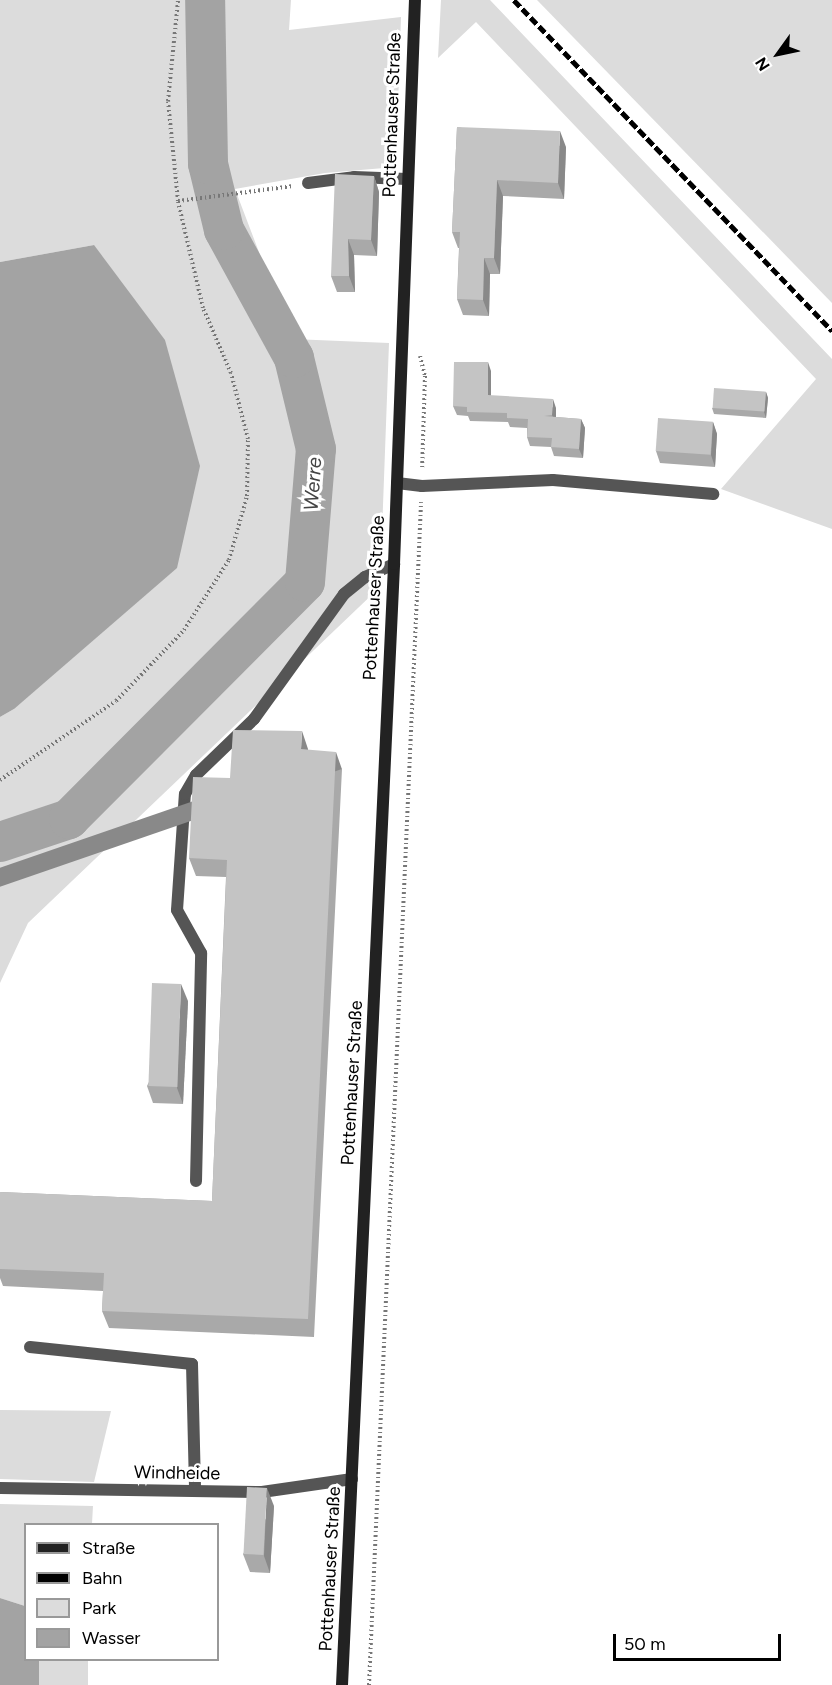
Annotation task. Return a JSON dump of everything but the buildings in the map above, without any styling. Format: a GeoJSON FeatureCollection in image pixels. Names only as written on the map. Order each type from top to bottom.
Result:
{"type":"FeatureCollection","features":[{"type":"Feature","properties":{"kind":"street","name":"Pottenhauser Straße"},"geometry":{"type":"LineString","coordinates":[[342,1685],[394,564],[415,0]]}},
{"type":"Feature","properties":{"kind":"street"},"geometry":{"type":"LineString","coordinates":[[308,183],[354,177],[407,179]]}},
{"type":"Feature","properties":{"kind":"street"},"geometry":{"type":"LineString","coordinates":[[397,483],[422,486],[553,480],[713,494]]}},
{"type":"Feature","properties":{"kind":"street"},"geometry":{"type":"LineString","coordinates":[[196,1181],[201,953],[177,910],[184,794],[196,775],[254,719],[344,594],[365,577],[394,564]]}},
{"type":"Feature","properties":{"kind":"street"},"geometry":{"type":"LineString","coordinates":[[30,1347],[192,1365],[195,1491]]}},
{"type":"Feature","properties":{"kind":"street","name":"Windheide"},"geometry":{"type":"LineString","coordinates":[[0,1488],[262,1492],[352,1479]]}},
{"type":"Feature","properties":{"kind":"path"},"geometry":{"type":"LineString","coordinates":[[0,780],[116,701],[184,630],[229,560],[247,495],[248,439],[231,373],[203,308],[178,201],[168,101],[178,0]]}},
{"type":"Feature","properties":{"kind":"path"},"geometry":{"type":"LineString","coordinates":[[178,201],[308,183]]}},
{"type":"Feature","properties":{"kind":"path"},"geometry":{"type":"LineString","coordinates":[[369,1685],[425,376]]}},
{"type":"Feature","properties":{"kind":"green space"},"geometry":{"type":"Polygon","coordinates":[[[0,0],[291,0],[289,30],[401,17],[396,167],[325,173],[235,189],[292,339],[389,343],[380,587],[28,923],[0,983],[0,717],[14,709],[94,245],[0,262],[0,0]]]}},
{"type":"Feature","properties":{"kind":"green space"},"geometry":{"type":"Polygon","coordinates":[[[441,0],[490,0],[832,359],[832,529],[721,489],[816,379],[476,22],[438,58],[441,0]]]}},
{"type":"Feature","properties":{"kind":"green space"},"geometry":{"type":"Polygon","coordinates":[[[537,0],[832,0],[832,303],[537,0]]]}},
{"type":"Feature","properties":{"kind":"green space"},"geometry":{"type":"Polygon","coordinates":[[[0,1410],[111,1411],[94,1482],[0,1479],[0,1410]]]}},
{"type":"Feature","properties":{"kind":"green space"},"geometry":{"type":"Polygon","coordinates":[[[0,1504],[93,1506],[92,1523],[24,1523],[24,1606],[0,1598],[0,1504]]]}},
{"type":"Feature","properties":{"kind":"green space"},"geometry":{"type":"Polygon","coordinates":[[[39,1661],[88,1661],[88,1685],[39,1685],[39,1661]]]}},
{"type":"Feature","properties":{"kind":"water"},"geometry":{"type":"Polygon","coordinates":[[[94,245],[165,340],[200,466],[177,568],[14,709],[0,717],[0,262],[94,245]]]}},
{"type":"Feature","properties":{"kind":"water"},"geometry":{"type":"Polygon","coordinates":[[[0,1598],[24,1606],[24,1661],[39,1661],[39,1685],[0,1685],[0,1598]]]}},
{"type":"Feature","properties":{"kind":"waterway","name":"Werre"},"geometry":{"type":"LineString","coordinates":[[0,842],[69,819],[305,582],[316,449],[294,358],[224,230],[208,164],[205,0]]}},
{"type":"Feature","properties":{"kind":"railway"},"geometry":{"type":"LineString","coordinates":[[514,0],[832,331]]}}]}
